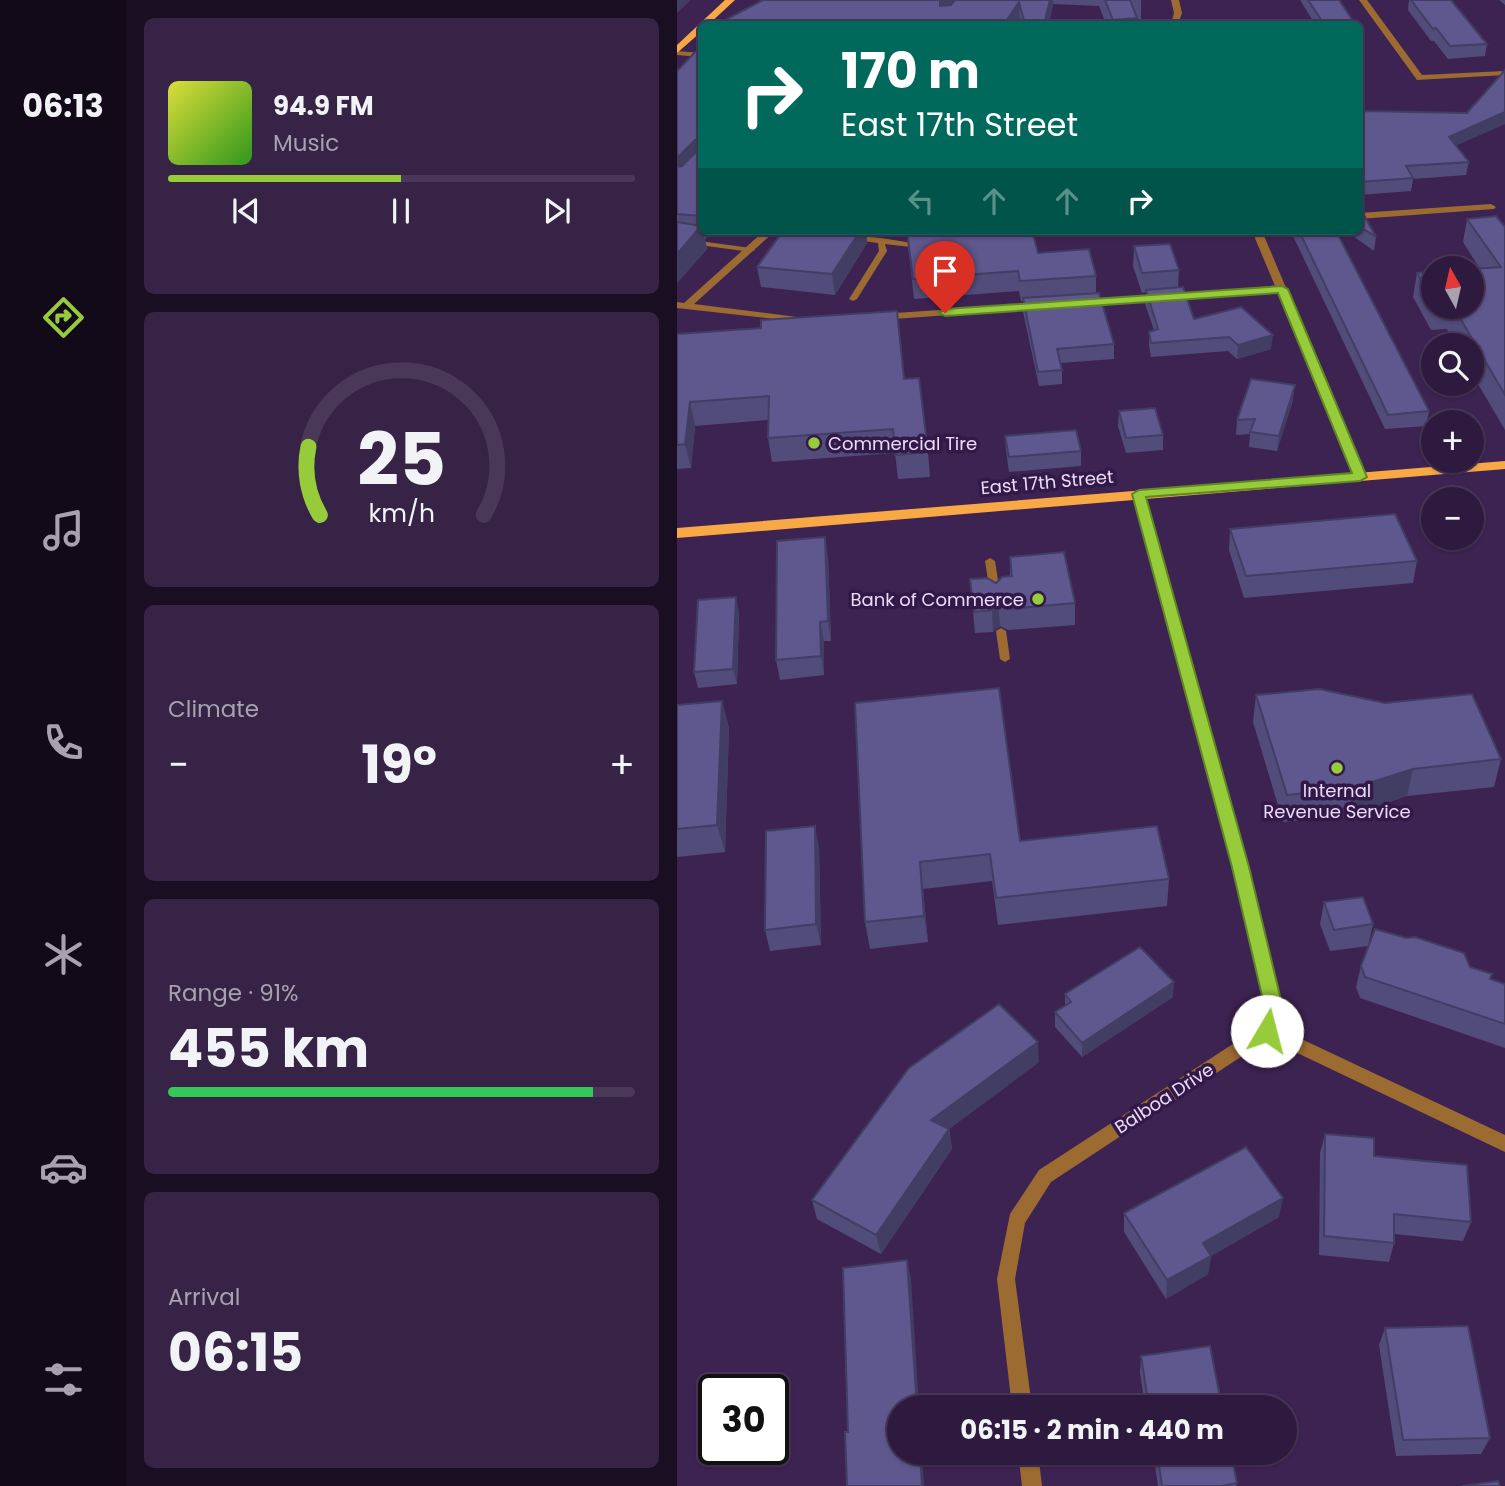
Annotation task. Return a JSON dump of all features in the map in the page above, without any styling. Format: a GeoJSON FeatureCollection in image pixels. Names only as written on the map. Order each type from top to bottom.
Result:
{"type":"FeatureCollection","features":[{"type":"Feature","properties":{"kind":"main road"},"geometry":{"type":"LineString","coordinates":[[708,21],[730,0]]}},
{"type":"Feature","properties":{"kind":"main road"},"geometry":{"type":"LineString","coordinates":[[677,52],[698,31]]}},
{"type":"Feature","properties":{"kind":"main road","name":"East 17th Street"},"geometry":{"type":"LineString","coordinates":[[677,533],[1505,465]]}},
{"type":"Feature","properties":{"kind":"street"},"geometry":{"type":"LineString","coordinates":[[1175,0],[1178,13],[1176,21]]}},
{"type":"Feature","properties":{"kind":"street"},"geometry":{"type":"LineString","coordinates":[[1363,0],[1420,78],[1505,73]]}},
{"type":"Feature","properties":{"kind":"street"},"geometry":{"type":"LineString","coordinates":[[677,52],[698,55]]}},
{"type":"Feature","properties":{"kind":"street"},"geometry":{"type":"LineString","coordinates":[[1363,216],[1491,207]]}},
{"type":"Feature","properties":{"kind":"street"},"geometry":{"type":"LineString","coordinates":[[682,305],[766,235]]}},
{"type":"Feature","properties":{"kind":"street"},"geometry":{"type":"LineString","coordinates":[[1259,235],[1360,477]]}},
{"type":"Feature","properties":{"kind":"street"},"geometry":{"type":"LineString","coordinates":[[1068,304],[1282,289]]}},
{"type":"Feature","properties":{"kind":"street"},"geometry":{"type":"LineString","coordinates":[[682,305],[781,320],[808,320]]}},
{"type":"Feature","properties":{"kind":"street"},"geometry":{"type":"LineString","coordinates":[[863,318],[1054,305]]}},
{"type":"Feature","properties":{"kind":"street"},"geometry":{"type":"LineString","coordinates":[[1139,494],[1240,867],[1272,1000],[1267,1031],[1505,1144]]}},
{"type":"Feature","properties":{"kind":"street","name":"Balboa Drive"},"geometry":{"type":"LineString","coordinates":[[1020,1395],[1006,1279],[1016,1220],[1045,1176],[1267,1031]]}},
{"type":"Feature","properties":{"kind":"street"},"geometry":{"type":"LineString","coordinates":[[1030,1465],[1032,1486]]}},
{"type":"Feature","properties":{"kind":"lane"},"geometry":{"type":"LineString","coordinates":[[843,236],[923,247]]}},
{"type":"Feature","properties":{"kind":"lane"},"geometry":{"type":"LineString","coordinates":[[677,240],[751,250]]}},
{"type":"Feature","properties":{"kind":"lane"},"geometry":{"type":"LineString","coordinates":[[853,299],[883,251],[881,240]]}},
{"type":"Feature","properties":{"kind":"lane"},"geometry":{"type":"LineString","coordinates":[[990,561],[996,599]]}},
{"type":"Feature","properties":{"kind":"lane"},"geometry":{"type":"LineString","coordinates":[[1001,631],[1005,659]]}},
{"type":"Feature","properties":{"kind":"building"},"geometry":{"type":"Polygon","coordinates":[[[763,0],[941,0],[940,6],[951,5],[955,0],[1050,0],[1045,21],[1024,21],[1019,2],[1006,21],[725,21],[763,0]]]}},
{"type":"Feature","properties":{"kind":"building"},"geometry":{"type":"Polygon","coordinates":[[[1105,0],[1130,0],[1137,18],[1113,20],[1105,0]]]}},
{"type":"Feature","properties":{"kind":"building"},"geometry":{"type":"Polygon","coordinates":[[[1308,0],[1339,0],[1353,21],[1322,21],[1308,0]]]}},
{"type":"Feature","properties":{"kind":"building"},"geometry":{"type":"Polygon","coordinates":[[[1411,0],[1451,0],[1487,44],[1450,46],[1411,0]]]}},
{"type":"Feature","properties":{"kind":"building"},"geometry":{"type":"Polygon","coordinates":[[[698,49],[698,140],[677,158],[677,71],[698,49]]]}},
{"type":"Feature","properties":{"kind":"building"},"geometry":{"type":"Polygon","coordinates":[[[1505,70],[1505,112],[1449,137],[1469,162],[1406,166],[1413,178],[1363,182],[1363,111],[1467,113],[1505,70]]]}},
{"type":"Feature","properties":{"kind":"building"},"geometry":{"type":"Polygon","coordinates":[[[698,150],[698,216],[677,214],[677,167],[682,166],[698,150]]]}},
{"type":"Feature","properties":{"kind":"building"},"geometry":{"type":"Polygon","coordinates":[[[1363,213],[1376,237],[1363,229],[1363,213]]]}},
{"type":"Feature","properties":{"kind":"building"},"geometry":{"type":"Polygon","coordinates":[[[1496,216],[1505,227],[1505,395],[1484,359],[1484,333],[1469,333],[1461,319],[1484,319],[1484,268],[1501,267],[1467,219],[1496,216]]]}},
{"type":"Feature","properties":{"kind":"building"},"geometry":{"type":"Polygon","coordinates":[[[677,222],[698,226],[698,230],[677,254],[677,222]]]}},
{"type":"Feature","properties":{"kind":"building"},"geometry":{"type":"Polygon","coordinates":[[[780,235],[857,235],[832,274],[757,267],[780,235]]]}},
{"type":"Feature","properties":{"kind":"building"},"geometry":{"type":"Polygon","coordinates":[[[908,235],[1033,235],[1038,253],[1089,249],[1096,276],[1020,281],[1018,271],[913,279],[908,235]]]}},
{"type":"Feature","properties":{"kind":"building"},"geometry":{"type":"Polygon","coordinates":[[[1301,235],[1338,235],[1428,410],[1388,415],[1301,235]]]}},
{"type":"Feature","properties":{"kind":"building"},"geometry":{"type":"Polygon","coordinates":[[[1170,244],[1179,270],[1142,273],[1134,246],[1170,244]]]}},
{"type":"Feature","properties":{"kind":"building"},"geometry":{"type":"Polygon","coordinates":[[[1183,287],[1194,319],[1241,307],[1273,335],[1238,345],[1229,337],[1151,343],[1149,332],[1158,329],[1146,290],[1183,287]]]}},
{"type":"Feature","properties":{"kind":"building"},"geometry":{"type":"Polygon","coordinates":[[[1099,293],[1114,344],[1057,349],[1062,370],[1038,372],[1023,298],[1099,293]]]}},
{"type":"Feature","properties":{"kind":"building"},"geometry":{"type":"Polygon","coordinates":[[[897,311],[904,379],[919,378],[928,452],[895,455],[893,429],[768,438],[769,396],[690,402],[685,444],[677,445],[677,334],[761,328],[761,320],[897,311]]]}},
{"type":"Feature","properties":{"kind":"building"},"geometry":{"type":"Polygon","coordinates":[[[1251,379],[1295,385],[1279,436],[1250,432],[1255,419],[1237,420],[1251,379]]]}},
{"type":"Feature","properties":{"kind":"building"},"geometry":{"type":"Polygon","coordinates":[[[1155,408],[1163,435],[1126,438],[1119,411],[1155,408]]]}},
{"type":"Feature","properties":{"kind":"building"},"geometry":{"type":"Polygon","coordinates":[[[1076,430],[1081,451],[1009,457],[1005,436],[1076,430]]]}},
{"type":"Feature","properties":{"kind":"building"},"geometry":{"type":"Polygon","coordinates":[[[1395,514],[1417,561],[1246,576],[1230,529],[1395,514]]]}},
{"type":"Feature","properties":{"kind":"building"},"geometry":{"type":"Polygon","coordinates":[[[825,537],[828,621],[820,622],[821,656],[776,660],[777,541],[825,537]]]}},
{"type":"Feature","properties":{"kind":"building"},"geometry":{"type":"Polygon","coordinates":[[[1064,552],[1075,603],[1007,609],[998,604],[992,610],[974,612],[970,579],[987,578],[996,583],[1002,577],[1012,576],[1010,557],[1064,552]]]}},
{"type":"Feature","properties":{"kind":"building"},"geometry":{"type":"Polygon","coordinates":[[[736,597],[733,669],[694,672],[698,600],[736,597]]]}},
{"type":"Feature","properties":{"kind":"building"},"geometry":{"type":"Polygon","coordinates":[[[999,688],[1020,841],[1157,826],[1169,879],[996,898],[990,854],[920,862],[924,916],[865,922],[855,703],[999,688]]]}},
{"type":"Feature","properties":{"kind":"building"},"geometry":{"type":"Polygon","coordinates":[[[1319,689],[1385,703],[1472,694],[1501,759],[1413,769],[1353,788],[1287,795],[1256,695],[1319,689]]]}},
{"type":"Feature","properties":{"kind":"building"},"geometry":{"type":"Polygon","coordinates":[[[722,701],[717,825],[677,829],[677,705],[722,701]]]}},
{"type":"Feature","properties":{"kind":"building"},"geometry":{"type":"Polygon","coordinates":[[[815,826],[816,924],[765,930],[766,831],[815,826]]]}},
{"type":"Feature","properties":{"kind":"building"},"geometry":{"type":"Polygon","coordinates":[[[1363,897],[1373,924],[1334,930],[1324,902],[1363,897]]]}},
{"type":"Feature","properties":{"kind":"building"},"geometry":{"type":"Polygon","coordinates":[[[1375,929],[1406,938],[1415,937],[1464,953],[1470,967],[1492,974],[1490,979],[1505,984],[1505,1024],[1365,977],[1361,966],[1375,929]]]}},
{"type":"Feature","properties":{"kind":"building"},"geometry":{"type":"Polygon","coordinates":[[[1140,947],[1174,982],[1082,1043],[1055,1012],[1071,1002],[1065,994],[1140,947]]]}},
{"type":"Feature","properties":{"kind":"building"},"geometry":{"type":"Polygon","coordinates":[[[999,1004],[1038,1042],[931,1120],[949,1129],[876,1235],[812,1200],[909,1068],[999,1004]]]}},
{"type":"Feature","properties":{"kind":"building"},"geometry":{"type":"Polygon","coordinates":[[[1325,1134],[1374,1138],[1374,1156],[1467,1165],[1471,1222],[1394,1214],[1394,1243],[1324,1236],[1325,1134]]]}},
{"type":"Feature","properties":{"kind":"building"},"geometry":{"type":"Polygon","coordinates":[[[1246,1147],[1283,1198],[1203,1243],[1211,1256],[1167,1280],[1124,1213],[1246,1147]]]}},
{"type":"Feature","properties":{"kind":"building"},"geometry":{"type":"Polygon","coordinates":[[[907,1260],[916,1395],[887,1395],[887,1465],[921,1465],[922,1486],[847,1486],[843,1268],[907,1260]]]}},
{"type":"Feature","properties":{"kind":"building"},"geometry":{"type":"Polygon","coordinates":[[[1468,1326],[1490,1438],[1403,1440],[1385,1328],[1468,1326]]]}},
{"type":"Feature","properties":{"kind":"building"},"geometry":{"type":"Polygon","coordinates":[[[1210,1346],[1220,1395],[1147,1395],[1141,1356],[1210,1346]]]}},
{"type":"Feature","properties":{"kind":"building"},"geometry":{"type":"Polygon","coordinates":[[[1159,1465],[1234,1465],[1237,1483],[1222,1486],[1162,1486],[1159,1465]]]}},
{"type":"Feature","properties":{"kind":"building"},"geometry":{"type":"Polygon","coordinates":[[[1498,1481],[1500,1486],[1462,1486],[1498,1481]]]}},
{"type":"Feature","properties":{"kind":"place","name":"Commercial Tire"},"geometry":{"type":"Point","coordinates":[814,443]}},
{"type":"Feature","properties":{"kind":"place","name":"Bank of Commerce"},"geometry":{"type":"Point","coordinates":[1038,599]}},
{"type":"Feature","properties":{"kind":"place","name":"Internal Revenue Service"},"geometry":{"type":"Point","coordinates":[1337,768]}},
{"type":"Feature","properties":{"kind":"route"},"geometry":{"type":"LineString","coordinates":[[945,313],[1282,289],[1360,477],[1139,494],[1240,867],[1272,1000],[1267,1031]]}}]}
